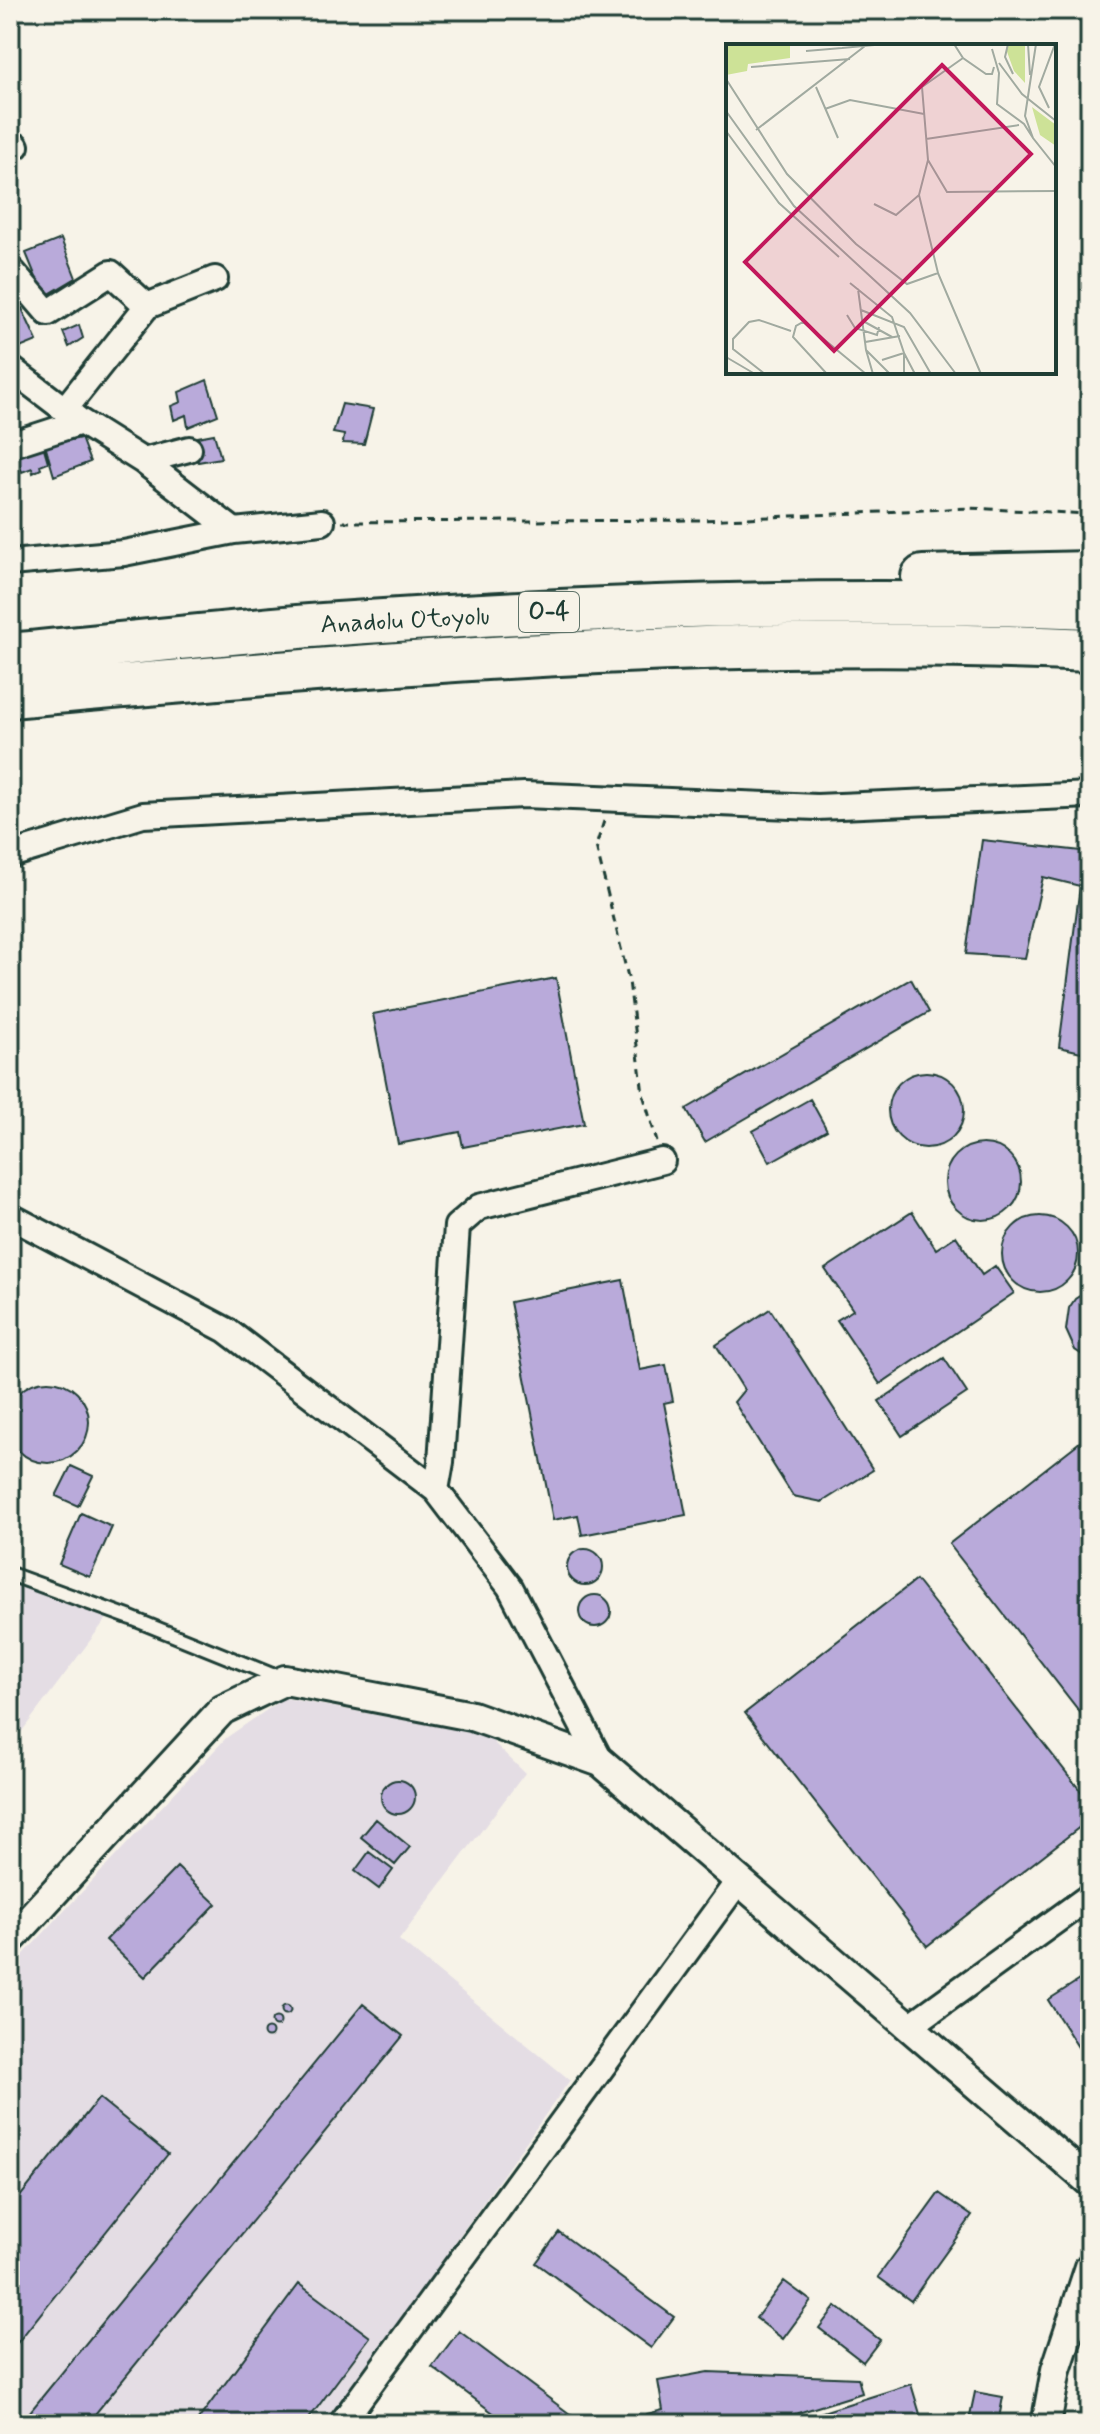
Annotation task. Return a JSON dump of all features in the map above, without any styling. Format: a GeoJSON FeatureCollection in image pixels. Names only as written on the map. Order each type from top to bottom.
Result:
{"type":"FeatureCollection","features":[{"type":"Feature","properties":{"kind":"highway"},"geometry":{"type":"LineString","coordinates":[[548,613],[668,582],[779,577],[1090,573]]}},
{"type":"Feature","properties":{"kind":"highway","name":"Anadolu Otoyolu"},"geometry":{"type":"LineString","coordinates":[[10,655],[322,625],[548,613],[757,604],[1090,607]]}},
{"type":"Feature","properties":{"kind":"highway","name":"Anadolu Otoyolu"},"geometry":{"type":"LineString","coordinates":[[10,696],[433,660],[522,656],[905,645],[1090,650]]}},
{"type":"Feature","properties":{"kind":"street"},"geometry":{"type":"LineString","coordinates":[[10,274],[13,272],[48,313],[111,273],[147,306]]}},
{"type":"Feature","properties":{"kind":"street"},"geometry":{"type":"LineString","coordinates":[[10,445],[73,415],[147,306],[215,279]]}},
{"type":"Feature","properties":{"kind":"street"},"geometry":{"type":"LineString","coordinates":[[10,368],[73,415],[143,461],[234,531]]}},
{"type":"Feature","properties":{"kind":"street"},"geometry":{"type":"LineString","coordinates":[[143,461],[189,449]]}},
{"type":"Feature","properties":{"kind":"street"},"geometry":{"type":"LineString","coordinates":[[10,563],[124,553],[234,531],[322,522]]}},
{"type":"Feature","properties":{"kind":"street"},"geometry":{"type":"LineString","coordinates":[[10,855],[143,815],[524,795],[817,807],[1090,795]]}},
{"type":"Feature","properties":{"kind":"street"},"geometry":{"type":"LineString","coordinates":[[436,1490],[441,1462],[457,1226],[479,1207],[662,1161]]}},
{"type":"Feature","properties":{"kind":"street"},"geometry":{"type":"LineString","coordinates":[[10,1216],[226,1330],[436,1490],[510,1587],[601,1762]]}},
{"type":"Feature","properties":{"kind":"street"},"geometry":{"type":"LineString","coordinates":[[10,1940],[222,1710],[285,1680],[472,1716],[601,1762],[1090,2182]]}},
{"type":"Feature","properties":{"kind":"street"},"geometry":{"type":"LineString","coordinates":[[341,2424],[739,1880]]}},
{"type":"Feature","properties":{"kind":"street"},"geometry":{"type":"LineString","coordinates":[[910,2026],[1090,1896]]}},
{"type":"Feature","properties":{"kind":"street"},"geometry":{"type":"LineString","coordinates":[[1046,2424],[1056,2370],[1090,2267]]}},
{"type":"Feature","properties":{"kind":"lane"},"geometry":{"type":"LineString","coordinates":[[10,1574],[131,1618],[285,1680]]}},
{"type":"Feature","properties":{"kind":"path"},"geometry":{"type":"LineString","coordinates":[[322,522],[703,520],[969,508],[1090,514]]}},
{"type":"Feature","properties":{"kind":"path"},"geometry":{"type":"LineString","coordinates":[[612,799],[596,846],[629,981],[643,1094],[662,1161]]}},
{"type":"Feature","properties":{"kind":"shaded area"},"geometry":{"type":"Polygon","coordinates":[[[10,1583],[107,1618],[10,1747],[10,1583]]]}},
{"type":"Feature","properties":{"kind":"shaded area"},"geometry":{"type":"Polygon","coordinates":[[[284,1698],[486,1735],[525,1773],[399,1940],[570,2080],[326,2424],[10,2424],[10,1969],[226,1738],[284,1698]]]}},
{"type":"Feature","properties":{"kind":"building"},"geometry":{"type":"Polygon","coordinates":[[[10,99],[19,120],[10,125],[10,99]]]}},
{"type":"Feature","properties":{"kind":"building"},"geometry":{"type":"Polygon","coordinates":[[[61,239],[76,278],[44,297],[26,253],[61,239]]]}},
{"type":"Feature","properties":{"kind":"building"},"geometry":{"type":"Polygon","coordinates":[[[19,302],[37,341],[10,352],[10,304],[19,302]]]}},
{"type":"Feature","properties":{"kind":"building"},"geometry":{"type":"Polygon","coordinates":[[[79,325],[83,338],[69,347],[63,332],[79,325]]]}},
{"type":"Feature","properties":{"kind":"building"},"geometry":{"type":"Polygon","coordinates":[[[207,380],[218,415],[188,427],[186,415],[174,420],[171,406],[181,402],[179,392],[207,380]]]}},
{"type":"Feature","properties":{"kind":"building"},"geometry":{"type":"Polygon","coordinates":[[[10,404],[20,431],[10,436],[10,404]]]}},
{"type":"Feature","properties":{"kind":"building"},"geometry":{"type":"Polygon","coordinates":[[[342,404],[373,409],[364,444],[343,443],[344,435],[333,433],[342,404]]]}},
{"type":"Feature","properties":{"kind":"building"},"geometry":{"type":"Polygon","coordinates":[[[214,434],[221,458],[198,462],[192,438],[214,434]]]}},
{"type":"Feature","properties":{"kind":"building"},"geometry":{"type":"Polygon","coordinates":[[[64,436],[66,441],[81,438],[90,462],[54,476],[45,445],[64,436]]]}},
{"type":"Feature","properties":{"kind":"building"},"geometry":{"type":"Polygon","coordinates":[[[43,445],[48,462],[33,473],[32,468],[22,472],[16,456],[43,445]]]}},
{"type":"Feature","properties":{"kind":"building"},"geometry":{"type":"Polygon","coordinates":[[[13,466],[17,481],[10,483],[10,467],[13,466]]]}},
{"type":"Feature","properties":{"kind":"building"},"geometry":{"type":"Polygon","coordinates":[[[982,840],[1090,852],[1090,1054],[1059,1047],[1080,886],[1043,877],[1025,958],[966,954],[982,840]]]}},
{"type":"Feature","properties":{"kind":"building"},"geometry":{"type":"Polygon","coordinates":[[[556,978],[584,1124],[463,1147],[460,1132],[398,1144],[373,1014],[556,978]]]}},
{"type":"Feature","properties":{"kind":"building"},"geometry":{"type":"Polygon","coordinates":[[[911,979],[929,1012],[705,1142],[686,1109],[911,979]]]}},
{"type":"Feature","properties":{"kind":"building"},"geometry":{"type":"Polygon","coordinates":[[[919,1072],[933,1072],[947,1078],[958,1089],[964,1110],[961,1125],[953,1137],[933,1148],[919,1148],[905,1142],[894,1131],[888,1117],[888,1103],[894,1089],[905,1078],[919,1072]]]}},
{"type":"Feature","properties":{"kind":"building"},"geometry":{"type":"Polygon","coordinates":[[[810,1099],[827,1130],[770,1162],[753,1131],[810,1099]]]}},
{"type":"Feature","properties":{"kind":"building"},"geometry":{"type":"Polygon","coordinates":[[[976,1144],[990,1144],[1004,1150],[1015,1161],[1021,1182],[1018,1197],[1010,1209],[990,1220],[976,1220],[962,1214],[951,1203],[945,1189],[945,1175],[951,1161],[962,1150],[976,1144]]]}},
{"type":"Feature","properties":{"kind":"building"},"geometry":{"type":"Polygon","coordinates":[[[912,1212],[936,1249],[956,1236],[982,1275],[995,1266],[1014,1293],[880,1384],[837,1320],[853,1310],[825,1269],[912,1212]]]}},
{"type":"Feature","properties":{"kind":"building"},"geometry":{"type":"Polygon","coordinates":[[[1033,1216],[1047,1216],[1061,1222],[1072,1233],[1078,1254],[1075,1269],[1067,1281],[1047,1292],[1033,1292],[1019,1286],[1008,1275],[1002,1261],[1002,1247],[1008,1233],[1019,1222],[1033,1216]]]}},
{"type":"Feature","properties":{"kind":"building"},"geometry":{"type":"Polygon","coordinates":[[[623,1280],[640,1370],[666,1365],[673,1401],[664,1403],[686,1515],[582,1535],[578,1515],[553,1520],[510,1302],[623,1280]]]}},
{"type":"Feature","properties":{"kind":"building"},"geometry":{"type":"Polygon","coordinates":[[[1090,1289],[1090,1360],[1075,1350],[1066,1330],[1069,1308],[1075,1299],[1090,1289]]]}},
{"type":"Feature","properties":{"kind":"building"},"geometry":{"type":"Polygon","coordinates":[[[770,1309],[873,1470],[822,1502],[793,1496],[734,1402],[744,1390],[716,1345],[770,1309]]]}},
{"type":"Feature","properties":{"kind":"building"},"geometry":{"type":"Polygon","coordinates":[[[944,1358],[967,1393],[902,1436],[879,1401],[944,1358]]]}},
{"type":"Feature","properties":{"kind":"building"},"geometry":{"type":"Polygon","coordinates":[[[40,1381],[56,1381],[71,1388],[82,1399],[89,1422],[86,1438],[77,1451],[56,1463],[40,1463],[25,1456],[14,1445],[7,1430],[7,1414],[14,1399],[25,1388],[40,1381]]]}},
{"type":"Feature","properties":{"kind":"building"},"geometry":{"type":"Polygon","coordinates":[[[1090,1434],[1090,1725],[949,1544],[1090,1434]]]}},
{"type":"Feature","properties":{"kind":"building"},"geometry":{"type":"Polygon","coordinates":[[[71,1466],[93,1476],[78,1506],[56,1496],[71,1466]]]}},
{"type":"Feature","properties":{"kind":"building"},"geometry":{"type":"Polygon","coordinates":[[[81,1513],[112,1527],[90,1577],[59,1564],[81,1513]]]}},
{"type":"Feature","properties":{"kind":"building"},"geometry":{"type":"Polygon","coordinates":[[[585,1549],[597,1555],[603,1567],[597,1579],[585,1585],[573,1579],[567,1567],[573,1555],[585,1549]]]}},
{"type":"Feature","properties":{"kind":"building"},"geometry":{"type":"Polygon","coordinates":[[[916,1580],[1090,1803],[1090,1819],[927,1946],[745,1713],[916,1580]]]}},
{"type":"Feature","properties":{"kind":"building"},"geometry":{"type":"Polygon","coordinates":[[[595,1595],[606,1600],[611,1611],[606,1622],[595,1627],[584,1622],[579,1611],[584,1600],[595,1595]]]}},
{"type":"Feature","properties":{"kind":"building"},"geometry":{"type":"Polygon","coordinates":[[[398,1780],[410,1785],[415,1797],[410,1809],[398,1814],[386,1809],[381,1797],[386,1785],[398,1780]]]}},
{"type":"Feature","properties":{"kind":"building"},"geometry":{"type":"Polygon","coordinates":[[[376,1819],[410,1847],[395,1865],[361,1837],[376,1819]]]}},
{"type":"Feature","properties":{"kind":"building"},"geometry":{"type":"Polygon","coordinates":[[[369,1852],[393,1870],[379,1889],[355,1871],[369,1852]]]}},
{"type":"Feature","properties":{"kind":"building"},"geometry":{"type":"Polygon","coordinates":[[[177,1867],[216,1904],[145,1977],[106,1940],[177,1867]]]}},
{"type":"Feature","properties":{"kind":"building"},"geometry":{"type":"Polygon","coordinates":[[[1090,1973],[1090,2066],[1048,2000],[1090,1973]]]}},
{"type":"Feature","properties":{"kind":"building"},"geometry":{"type":"Polygon","coordinates":[[[363,2004],[403,2036],[87,2424],[20,2424],[363,2004]]]}},
{"type":"Feature","properties":{"kind":"building"},"geometry":{"type":"Polygon","coordinates":[[[286,2006],[290,2010],[286,2014],[282,2010],[286,2006]]]}},
{"type":"Feature","properties":{"kind":"building"},"geometry":{"type":"Polygon","coordinates":[[[276,2018],[280,2022],[276,2026],[272,2022],[276,2018]]]}},
{"type":"Feature","properties":{"kind":"building"},"geometry":{"type":"Polygon","coordinates":[[[268,2029],[272,2033],[268,2037],[264,2033],[268,2029]]]}},
{"type":"Feature","properties":{"kind":"building"},"geometry":{"type":"Polygon","coordinates":[[[99,2098],[168,2154],[10,2352],[10,2209],[99,2098]]]}},
{"type":"Feature","properties":{"kind":"building"},"geometry":{"type":"Polygon","coordinates":[[[939,2193],[972,2216],[911,2301],[878,2277],[939,2193]]]}},
{"type":"Feature","properties":{"kind":"building"},"geometry":{"type":"Polygon","coordinates":[[[559,2232],[674,2317],[651,2348],[536,2263],[559,2232]]]}},
{"type":"Feature","properties":{"kind":"building"},"geometry":{"type":"Polygon","coordinates":[[[784,2281],[811,2301],[783,2339],[756,2318],[784,2281]]]}},
{"type":"Feature","properties":{"kind":"building"},"geometry":{"type":"Polygon","coordinates":[[[299,2284],[370,2337],[305,2424],[195,2424],[299,2284]]]}},
{"type":"Feature","properties":{"kind":"building"},"geometry":{"type":"Polygon","coordinates":[[[836,2306],[880,2340],[863,2362],[819,2328],[836,2306]]]}},
{"type":"Feature","properties":{"kind":"building"},"geometry":{"type":"Polygon","coordinates":[[[459,2331],[582,2423],[508,2424],[432,2367],[459,2331]]]}},
{"type":"Feature","properties":{"kind":"building"},"geometry":{"type":"Polygon","coordinates":[[[708,2372],[858,2378],[862,2393],[763,2424],[650,2424],[647,2414],[663,2410],[658,2381],[708,2372]]]}},
{"type":"Feature","properties":{"kind":"building"},"geometry":{"type":"Polygon","coordinates":[[[911,2384],[923,2424],[785,2424],[911,2384]]]}},
{"type":"Feature","properties":{"kind":"building"},"geometry":{"type":"Polygon","coordinates":[[[975,2392],[1003,2397],[998,2424],[969,2420],[975,2392]]]}}]}
